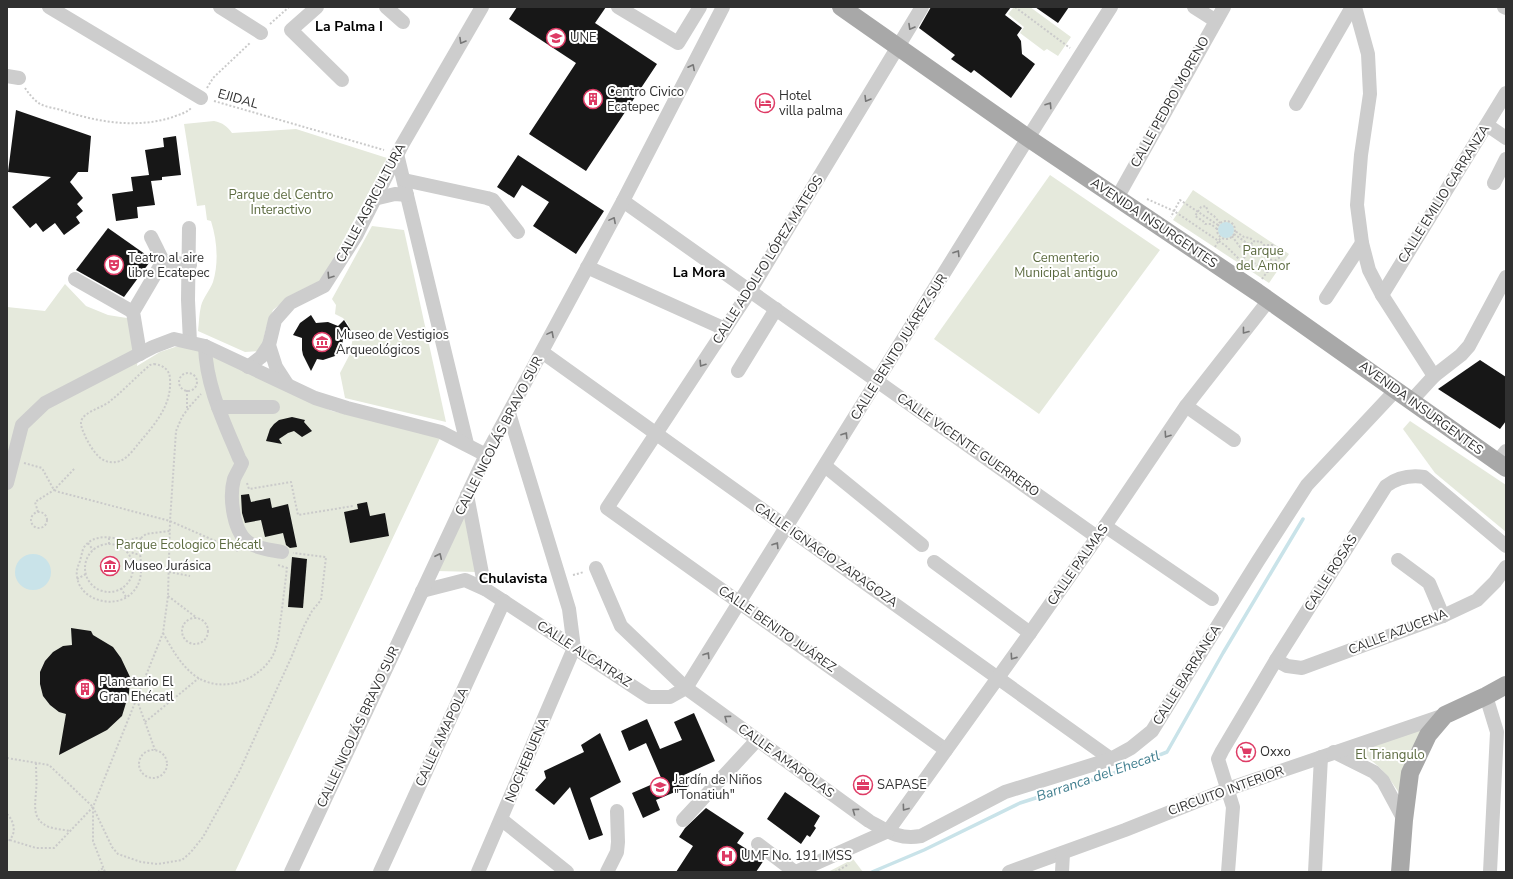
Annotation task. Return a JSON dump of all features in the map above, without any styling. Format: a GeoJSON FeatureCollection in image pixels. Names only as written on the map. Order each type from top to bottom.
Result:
{"type":"FeatureCollection","features":[{"type":"Feature","properties":{"kind":"main road","name":"AVENIDA INSURGENTES"},"geometry":{"type":"LineString","coordinates":[[841,7],[1028,138],[1269,300],[1411,401],[1503,460]]}},
{"type":"Feature","properties":{"kind":"main road","name":"CIRCUITO INTERIOR"},"geometry":{"type":"LineString","coordinates":[[1400,872],[1404,820],[1410,773],[1428,735],[1445,715],[1506,685]]}},
{"type":"Feature","properties":{"kind":"street"},"geometry":{"type":"LineString","coordinates":[[49,7],[201,98]]}},
{"type":"Feature","properties":{"kind":"street"},"geometry":{"type":"LineString","coordinates":[[220,7],[261,33]]}},
{"type":"Feature","properties":{"kind":"street"},"geometry":{"type":"LineString","coordinates":[[317,7],[291,30],[342,80]]}},
{"type":"Feature","properties":{"kind":"street"},"geometry":{"type":"LineString","coordinates":[[386,7],[403,22]]}},
{"type":"Feature","properties":{"kind":"street","name":"CALLE AGRICULTURA"},"geometry":{"type":"LineString","coordinates":[[269,345],[275,320],[290,303],[324,286],[356,236],[397,154],[482,7]]}},
{"type":"Feature","properties":{"kind":"street"},"geometry":{"type":"LineString","coordinates":[[618,7],[678,43],[700,7]]}},
{"type":"Feature","properties":{"kind":"street","name":"CALLE NICOLÁS BRAVO SUR"},"geometry":{"type":"LineString","coordinates":[[290,872],[486,455],[623,201],[723,7]]}},
{"type":"Feature","properties":{"kind":"street","name":"CALLE ADOLFO LÓPEZ MATEOS"},"geometry":{"type":"LineString","coordinates":[[607,508],[750,291],[922,7]]}},
{"type":"Feature","properties":{"kind":"street","name":"CALLE BENITO JUÁREZ SUR"},"geometry":{"type":"LineString","coordinates":[[686,688],[878,382],[1028,138],[1112,7]]}},
{"type":"Feature","properties":{"kind":"street"},"geometry":{"type":"LineString","coordinates":[[1194,7],[1216,21]]}},
{"type":"Feature","properties":{"kind":"street","name":"CALLE PEDRO MORENO"},"geometry":{"type":"LineString","coordinates":[[1117,198],[1224,7]]}},
{"type":"Feature","properties":{"kind":"street"},"geometry":{"type":"LineString","coordinates":[[1296,104],[1354,7]]}},
{"type":"Feature","properties":{"kind":"street"},"geometry":{"type":"LineString","coordinates":[[1354,7],[1368,54],[1370,94],[1361,155],[1357,205],[1362,243],[1369,270],[1382,296],[1434,376]]}},
{"type":"Feature","properties":{"kind":"street","name":"CALLE EMILIO CARRANZA"},"geometry":{"type":"LineString","coordinates":[[1382,296],[1506,93]]}},
{"type":"Feature","properties":{"kind":"street"},"geometry":{"type":"LineString","coordinates":[[1487,125],[1506,138]]}},
{"type":"Feature","properties":{"kind":"street"},"geometry":{"type":"LineString","coordinates":[[397,154],[467,444]]}},
{"type":"Feature","properties":{"kind":"street"},"geometry":{"type":"LineString","coordinates":[[1494,183],[1506,160]]}},
{"type":"Feature","properties":{"kind":"street"},"geometry":{"type":"LineString","coordinates":[[404,180],[493,200],[518,232]]}},
{"type":"Feature","properties":{"kind":"street"},"geometry":{"type":"LineString","coordinates":[[374,199],[395,194],[407,195]]}},
{"type":"Feature","properties":{"kind":"street","name":"CALLE VICENTE GUERRERO"},"geometry":{"type":"LineString","coordinates":[[623,201],[1097,537]]}},
{"type":"Feature","properties":{"kind":"street"},"geometry":{"type":"LineString","coordinates":[[190,228],[188,300],[190,342]]}},
{"type":"Feature","properties":{"kind":"street"},"geometry":{"type":"LineString","coordinates":[[151,237],[163,262]]}},
{"type":"Feature","properties":{"kind":"street"},"geometry":{"type":"LineString","coordinates":[[1326,298],[1362,243]]}},
{"type":"Feature","properties":{"kind":"street"},"geometry":{"type":"LineString","coordinates":[[163,262],[190,265]]}},
{"type":"Feature","properties":{"kind":"street"},"geometry":{"type":"LineString","coordinates":[[140,354],[133,312],[163,262]]}},
{"type":"Feature","properties":{"kind":"street"},"geometry":{"type":"LineString","coordinates":[[587,268],[725,329]]}},
{"type":"Feature","properties":{"kind":"street"},"geometry":{"type":"LineString","coordinates":[[1411,401],[1434,376],[1461,356],[1469,346],[1506,277]]}},
{"type":"Feature","properties":{"kind":"street"},"geometry":{"type":"LineString","coordinates":[[75,278],[133,312]]}},
{"type":"Feature","properties":{"kind":"street","name":"CALLE PALMAS"},"geometry":{"type":"LineString","coordinates":[[888,831],[1030,633],[1105,526],[1186,406],[1269,300]]}},
{"type":"Feature","properties":{"kind":"street"},"geometry":{"type":"LineString","coordinates":[[738,371],[776,309]]}},
{"type":"Feature","properties":{"kind":"street"},"geometry":{"type":"LineString","coordinates":[[7,483],[22,425],[45,403],[140,354],[174,339],[205,346],[315,398],[347,408],[442,432],[486,455]]}},
{"type":"Feature","properties":{"kind":"street"},"geometry":{"type":"LineString","coordinates":[[269,345],[276,367],[287,384]]}},
{"type":"Feature","properties":{"kind":"street"},"geometry":{"type":"LineString","coordinates":[[248,367],[261,357],[269,345]]}},
{"type":"Feature","properties":{"kind":"street"},"geometry":{"type":"LineString","coordinates":[[205,346],[210,385],[242,463],[234,479],[232,496],[236,524],[242,536],[252,545],[282,552]]}},
{"type":"Feature","properties":{"kind":"street","name":"CALLE IGNACIO ZARAGOZA"},"geometry":{"type":"LineString","coordinates":[[542,352],[1111,758]]}},
{"type":"Feature","properties":{"kind":"street","name":"CALLE BARRANCA"},"geometry":{"type":"LineString","coordinates":[[888,831],[899,836],[910,838],[921,836],[1005,792],[1111,758],[1131,748],[1152,731],[1307,485],[1396,390]]}},
{"type":"Feature","properties":{"kind":"street"},"geometry":{"type":"LineString","coordinates":[[1186,406],[1234,440]]}},
{"type":"Feature","properties":{"kind":"street"},"geometry":{"type":"LineString","coordinates":[[218,407],[273,407]]}},
{"type":"Feature","properties":{"kind":"street"},"geometry":{"type":"LineString","coordinates":[[509,413],[569,609],[574,648]]}},
{"type":"Feature","properties":{"kind":"street"},"geometry":{"type":"LineString","coordinates":[[825,466],[922,545]]}},
{"type":"Feature","properties":{"kind":"street","name":"CALLE ROSAS"},"geometry":{"type":"LineString","coordinates":[[1228,872],[1233,807],[1218,759],[1276,660],[1386,486],[1394,481],[1414,476],[1424,477],[1506,546]]}},
{"type":"Feature","properties":{"kind":"street"},"geometry":{"type":"LineString","coordinates":[[467,495],[486,589]]}},
{"type":"Feature","properties":{"kind":"street","name":"CALLE BENITO JUÁREZ"},"geometry":{"type":"LineString","coordinates":[[607,508],[946,750]]}},
{"type":"Feature","properties":{"kind":"street"},"geometry":{"type":"LineString","coordinates":[[1105,526],[1212,599]]}},
{"type":"Feature","properties":{"kind":"street"},"geometry":{"type":"LineString","coordinates":[[1398,560],[1429,583],[1443,616]]}},
{"type":"Feature","properties":{"kind":"street"},"geometry":{"type":"LineString","coordinates":[[934,562],[1030,633]]}},
{"type":"Feature","properties":{"kind":"street","name":"CALLE AZUCENA"},"geometry":{"type":"LineString","coordinates":[[1276,660],[1287,666],[1302,668],[1443,616],[1477,600],[1495,582],[1506,567]]}},
{"type":"Feature","properties":{"kind":"street","name":"CALLE AMAPOLAS"},"geometry":{"type":"LineString","coordinates":[[596,568],[621,626],[686,688],[869,821],[888,831]]}},
{"type":"Feature","properties":{"kind":"street","name":"CALLE ALCATRAZ"},"geometry":{"type":"LineString","coordinates":[[422,591],[465,580],[486,589],[649,697],[670,697],[686,688]]}},
{"type":"Feature","properties":{"kind":"street","name":"CALLE AMAPOLA"},"geometry":{"type":"LineString","coordinates":[[380,872],[504,601]]}},
{"type":"Feature","properties":{"kind":"street","name":"NOCHEBUENA"},"geometry":{"type":"LineString","coordinates":[[478,872],[502,820],[574,648]]}},
{"type":"Feature","properties":{"kind":"street"},"geometry":{"type":"LineString","coordinates":[[1486,696],[1502,732],[1490,872]]}},
{"type":"Feature","properties":{"kind":"street","name":"CIRCUITO INTERIOR"},"geometry":{"type":"LineString","coordinates":[[1009,872],[1228,790],[1328,754],[1445,715]]}},
{"type":"Feature","properties":{"kind":"street"},"geometry":{"type":"LineString","coordinates":[[683,820],[757,740]]}},
{"type":"Feature","properties":{"kind":"street"},"geometry":{"type":"LineString","coordinates":[[1315,872],[1328,754],[1374,772],[1383,782],[1404,820]]}},
{"type":"Feature","properties":{"kind":"street"},"geometry":{"type":"LineString","coordinates":[[607,872],[617,852],[617,811]]}},
{"type":"Feature","properties":{"kind":"street"},"geometry":{"type":"LineString","coordinates":[[502,820],[567,872]]}},
{"type":"Feature","properties":{"kind":"street"},"geometry":{"type":"LineString","coordinates":[[758,844],[795,872],[888,831]]}},
{"type":"Feature","properties":{"kind":"street"},"geometry":{"type":"LineString","coordinates":[[1062,872],[1063,853]]}},
{"type":"Feature","properties":{"kind":"path"},"geometry":{"type":"LineString","coordinates":[[201,98],[213,78],[289,7]]}},
{"type":"Feature","properties":{"kind":"path"},"geometry":{"type":"LineString","coordinates":[[1015,8],[1081,56]]}},
{"type":"Feature","properties":{"kind":"path","name":"EJIDAL"},"geometry":{"type":"LineString","coordinates":[[13,77],[41,104],[87,118],[116,123],[141,123],[168,119],[188,112],[201,98],[397,154]]}},
{"type":"Feature","properties":{"kind":"path"},"geometry":{"type":"LineString","coordinates":[[1145,198],[1174,211],[1226,246],[1247,266]]}},
{"type":"Feature","properties":{"kind":"path"},"geometry":{"type":"LineString","coordinates":[[1174,211],[1180,200],[1219,224]]}},
{"type":"Feature","properties":{"kind":"path"},"geometry":{"type":"LineString","coordinates":[[1192,223],[1201,207],[1206,206],[1208,212],[1214,216],[1219,224]]}},
{"type":"Feature","properties":{"kind":"path"},"geometry":{"type":"LineString","coordinates":[[1195,216],[1203,221],[1204,224],[1211,224],[1221,238],[1226,239],[1233,234]]}},
{"type":"Feature","properties":{"kind":"path"},"geometry":{"type":"LineString","coordinates":[[1216,229],[1219,224],[1224,221],[1230,222],[1234,225],[1233,234],[1240,247],[1248,250],[1254,263],[1268,272]]}},
{"type":"Feature","properties":{"kind":"path"},"geometry":{"type":"LineString","coordinates":[[1233,234],[1250,238],[1254,241],[1260,241],[1264,245],[1273,245],[1278,250],[1279,258],[1273,261],[1270,265],[1270,271],[1263,278],[1257,274]]}},
{"type":"Feature","properties":{"kind":"path"},"geometry":{"type":"LineString","coordinates":[[1233,234],[1273,261]]}},
{"type":"Feature","properties":{"kind":"path"},"geometry":{"type":"LineString","coordinates":[[1242,262],[1254,241]]}},
{"type":"Feature","properties":{"kind":"path"},"geometry":{"type":"LineString","coordinates":[[160,364],[168,370],[171,387],[170,395],[165,407],[153,426],[127,457],[120,461],[113,462],[102,460],[95,454],[90,445],[82,429],[81,422],[86,414],[108,402],[150,365],[160,364]]}},
{"type":"Feature","properties":{"kind":"path"},"geometry":{"type":"LineString","coordinates":[[190,373],[197,379],[197,385],[193,389],[187,390],[182,388],[180,380],[184,374],[190,373]]}},
{"type":"Feature","properties":{"kind":"path"},"geometry":{"type":"LineString","coordinates":[[10,840],[36,848],[54,848],[72,831],[93,807],[163,633],[168,596],[170,521],[176,432],[178,424],[188,409],[210,385]]}},
{"type":"Feature","properties":{"kind":"path"},"geometry":{"type":"LineString","coordinates":[[187,390],[188,409]]}},
{"type":"Feature","properties":{"kind":"path"},"geometry":{"type":"LineString","coordinates":[[13,460],[42,468],[54,490],[170,521],[239,552]]}},
{"type":"Feature","properties":{"kind":"path"},"geometry":{"type":"LineString","coordinates":[[242,463],[248,489],[291,482],[298,516],[353,506]]}},
{"type":"Feature","properties":{"kind":"path"},"geometry":{"type":"LineString","coordinates":[[38,512],[35,502],[54,490],[75,468]]}},
{"type":"Feature","properties":{"kind":"path"},"geometry":{"type":"LineString","coordinates":[[38,512],[45,514],[47,519],[46,524],[40,528],[33,525],[32,520],[34,515],[38,512]]}},
{"type":"Feature","properties":{"kind":"path"},"geometry":{"type":"LineString","coordinates":[[130,542],[136,538],[141,538],[146,534],[170,531]]}},
{"type":"Feature","properties":{"kind":"path"},"geometry":{"type":"LineString","coordinates":[[130,542],[120,538],[109,537],[96,539],[88,543],[83,549],[77,572],[77,579],[84,591],[96,600],[111,602],[126,597],[135,590],[141,577],[142,569],[140,553]]}},
{"type":"Feature","properties":{"kind":"path"},"geometry":{"type":"LineString","coordinates":[[109,537],[109,544]]}},
{"type":"Feature","properties":{"kind":"path"},"geometry":{"type":"LineString","coordinates":[[130,542],[130,550],[135,554],[140,553],[144,550],[145,545],[141,538]]}},
{"type":"Feature","properties":{"kind":"path"},"geometry":{"type":"LineString","coordinates":[[88,543],[93,550]]}},
{"type":"Feature","properties":{"kind":"path"},"geometry":{"type":"LineString","coordinates":[[109,544],[122,548],[132,561],[133,566],[131,577],[128,582],[121,588],[112,592],[99,590],[90,582],[86,574],[86,564],[87,558],[93,550],[109,544]]}},
{"type":"Feature","properties":{"kind":"path"},"geometry":{"type":"LineString","coordinates":[[7,758],[49,765],[93,807],[112,847],[118,854],[131,860],[158,864],[182,860],[191,852],[203,837],[239,772],[304,626],[312,611],[322,600],[326,557],[282,552]]}},
{"type":"Feature","properties":{"kind":"path"},"geometry":{"type":"LineString","coordinates":[[163,633],[174,653],[188,669],[199,678],[226,684],[239,683],[258,672],[267,664],[274,652],[278,639],[287,568],[273,564]]}},
{"type":"Feature","properties":{"kind":"path"},"geometry":{"type":"LineString","coordinates":[[560,579],[596,568]]}},
{"type":"Feature","properties":{"kind":"path"},"geometry":{"type":"LineString","coordinates":[[168,572],[190,576]]}},
{"type":"Feature","properties":{"kind":"path"},"geometry":{"type":"LineString","coordinates":[[77,579],[86,574]]}},
{"type":"Feature","properties":{"kind":"path"},"geometry":{"type":"LineString","coordinates":[[121,588],[126,597]]}},
{"type":"Feature","properties":{"kind":"path"},"geometry":{"type":"LineString","coordinates":[[168,596],[197,618],[205,622],[207,626],[208,635],[203,642],[199,644],[190,644],[186,641],[182,634],[182,625],[189,619],[197,618]]}},
{"type":"Feature","properties":{"kind":"path"},"geometry":{"type":"LineString","coordinates":[[145,722],[199,678]]}},
{"type":"Feature","properties":{"kind":"path"},"geometry":{"type":"LineString","coordinates":[[137,700],[155,750],[165,757],[165,771],[158,777],[148,777],[140,771],[139,762],[143,754],[150,750],[155,750]]}},
{"type":"Feature","properties":{"kind":"path"},"geometry":{"type":"LineString","coordinates":[[36,763],[36,792],[34,803],[36,813],[40,821],[49,827],[72,831]]}},
{"type":"Feature","properties":{"kind":"path"},"geometry":{"type":"LineString","coordinates":[[93,807],[93,841],[105,872]]}},
{"type":"Feature","properties":{"kind":"path"},"geometry":{"type":"LineString","coordinates":[[7,814],[11,819],[14,830],[10,840],[7,842]]}},
{"type":"Feature","properties":{"kind":"path"},"geometry":{"type":"LineString","coordinates":[[835,872],[856,860]]}},
{"type":"Feature","properties":{"kind":"path"},"geometry":{"type":"LineString","coordinates":[[98,872],[103,868]]}},
{"type":"Feature","properties":{"kind":"green space"},"geometry":{"type":"Polygon","coordinates":[[[1014,7],[1030,7],[1071,37],[1058,56],[1047,49],[1044,51],[1020,33],[1024,27],[1008,14],[1014,7]]]}},
{"type":"Feature","properties":{"kind":"green space","name":"Parque del Centro Interactivo"},"geometry":{"type":"Polygon","coordinates":[[[214,121],[224,125],[232,133],[296,129],[387,158],[321,282],[290,296],[273,310],[266,328],[261,351],[245,352],[198,331],[201,306],[212,285],[215,274],[217,259],[216,243],[211,221],[207,220],[205,205],[197,206],[184,124],[214,121]]]}},
{"type":"Feature","properties":{"kind":"green space","name":"Cementerio Municipal antiguo"},"geometry":{"type":"Polygon","coordinates":[[[1050,175],[1160,250],[1039,414],[934,339],[1050,175]]]}},
{"type":"Feature","properties":{"kind":"green space","name":"Parque del Amor"},"geometry":{"type":"Polygon","coordinates":[[[1193,190],[1289,254],[1269,283],[1173,220],[1193,190]]]}},
{"type":"Feature","properties":{"kind":"green space"},"geometry":{"type":"Polygon","coordinates":[[[372,226],[404,230],[446,422],[345,398],[340,373],[350,354],[353,337],[348,324],[343,318],[335,314],[336,305],[332,299],[372,226]]]}},
{"type":"Feature","properties":{"kind":"green space","name":"Parque Ecologico Ehécatl"},"geometry":{"type":"Polygon","coordinates":[[[65,284],[86,306],[108,315],[133,319],[139,348],[137,366],[160,352],[175,347],[191,347],[215,355],[332,411],[441,436],[235,872],[7,872],[7,307],[45,311],[65,284]]]}},
{"type":"Feature","properties":{"kind":"green space"},"geometry":{"type":"Polygon","coordinates":[[[1410,421],[1506,485],[1506,532],[1435,473],[1403,429],[1410,421]]]}},
{"type":"Feature","properties":{"kind":"green space"},"geometry":{"type":"Polygon","coordinates":[[[464,514],[477,572],[436,571],[464,514]]]}},
{"type":"Feature","properties":{"kind":"green space","name":"El Triangulo"},"geometry":{"type":"Polygon","coordinates":[[[1428,725],[1415,743],[1404,765],[1401,796],[1379,767],[1367,758],[1348,752],[1428,725]]]}},
{"type":"Feature","properties":{"kind":"green space"},"geometry":{"type":"Polygon","coordinates":[[[853,859],[863,872],[828,872],[853,859]]]}},
{"type":"Feature","properties":{"kind":"water"},"geometry":{"type":"Polygon","coordinates":[[[1223,222],[1229,222],[1234,227],[1232,236],[1229,238],[1223,238],[1218,233],[1218,227],[1223,222]]]}},
{"type":"Feature","properties":{"kind":"water"},"geometry":{"type":"Polygon","coordinates":[[[37,554],[46,559],[50,565],[50,579],[46,585],[37,590],[29,590],[20,585],[16,579],[15,568],[20,559],[26,555],[37,554]]]}},
{"type":"Feature","properties":{"kind":"building","name":"Centro Civico Ecatepec"},"geometry":{"type":"Polygon","coordinates":[[[517,7],[606,7],[595,23],[657,64],[586,171],[529,134],[576,63],[509,19],[517,7]]]}},
{"type":"Feature","properties":{"kind":"building"},"geometry":{"type":"Polygon","coordinates":[[[931,7],[1011,7],[1005,15],[1022,28],[1017,35],[1021,41],[1022,54],[1035,64],[1011,98],[974,70],[971,73],[951,59],[955,55],[919,28],[931,7]]]}},
{"type":"Feature","properties":{"kind":"building"},"geometry":{"type":"Polygon","coordinates":[[[1035,7],[1069,7],[1058,23],[1035,7]]]}},
{"type":"Feature","properties":{"kind":"building"},"geometry":{"type":"Polygon","coordinates":[[[16,110],[91,136],[88,172],[78,172],[70,182],[83,198],[77,204],[83,211],[76,217],[80,223],[64,235],[55,223],[43,232],[36,223],[30,228],[12,207],[51,177],[8,172],[16,110]]]}},
{"type":"Feature","properties":{"kind":"building"},"geometry":{"type":"Polygon","coordinates":[[[176,136],[181,175],[162,177],[162,180],[151,181],[155,205],[137,207],[138,218],[116,221],[112,194],[133,191],[131,177],[149,175],[145,150],[164,147],[163,138],[176,136]]]}},
{"type":"Feature","properties":{"kind":"building"},"geometry":{"type":"Polygon","coordinates":[[[518,155],[604,211],[576,254],[533,226],[549,202],[522,185],[514,198],[497,187],[518,155]]]}},
{"type":"Feature","properties":{"kind":"building","name":"Teatro al aire libre Ecatepec"},"geometry":{"type":"Polygon","coordinates":[[[108,228],[152,259],[124,297],[76,270],[108,228]]]}},
{"type":"Feature","properties":{"kind":"building","name":"Museo de Vestigios Arqueológicos"},"geometry":{"type":"Polygon","coordinates":[[[311,315],[316,323],[328,322],[338,326],[344,320],[351,331],[352,338],[343,339],[342,346],[335,356],[323,360],[317,359],[311,371],[303,355],[302,338],[293,335],[300,323],[311,315]]]}},
{"type":"Feature","properties":{"kind":"building"},"geometry":{"type":"Polygon","coordinates":[[[1480,360],[1506,377],[1506,421],[1500,429],[1438,389],[1480,360]]]}},
{"type":"Feature","properties":{"kind":"building"},"geometry":{"type":"Polygon","coordinates":[[[292,417],[305,420],[304,422],[312,431],[302,437],[294,431],[288,433],[279,439],[282,444],[266,441],[270,429],[274,424],[279,420],[292,417]]]}},
{"type":"Feature","properties":{"kind":"building"},"geometry":{"type":"Polygon","coordinates":[[[249,494],[251,502],[270,498],[272,508],[288,504],[297,547],[290,548],[286,545],[283,533],[265,537],[261,520],[245,523],[242,513],[241,495],[249,494]]]}},
{"type":"Feature","properties":{"kind":"building"},"geometry":{"type":"Polygon","coordinates":[[[367,502],[370,516],[385,513],[389,536],[350,543],[344,512],[358,509],[357,504],[367,502]]]}},
{"type":"Feature","properties":{"kind":"building"},"geometry":{"type":"Polygon","coordinates":[[[292,557],[307,559],[303,608],[288,607],[292,557]]]}},
{"type":"Feature","properties":{"kind":"building","name":"Planetario El Gran Ehécatl"},"geometry":{"type":"Polygon","coordinates":[[[71,628],[91,631],[93,635],[113,647],[121,658],[130,677],[129,693],[122,716],[107,730],[59,755],[66,714],[59,712],[50,705],[43,696],[40,684],[40,672],[45,661],[53,652],[63,646],[72,645],[71,628]]]}},
{"type":"Feature","properties":{"kind":"building"},"geometry":{"type":"Polygon","coordinates":[[[694,713],[715,761],[684,775],[689,786],[656,800],[660,810],[643,818],[632,793],[662,780],[646,743],[629,751],[621,731],[647,719],[660,749],[682,740],[674,722],[694,713]]]}},
{"type":"Feature","properties":{"kind":"building"},"geometry":{"type":"Polygon","coordinates":[[[600,733],[621,782],[590,798],[603,835],[589,840],[570,787],[554,805],[535,790],[546,778],[544,771],[584,752],[581,745],[600,733]]]}},
{"type":"Feature","properties":{"kind":"building"},"geometry":{"type":"Polygon","coordinates":[[[785,792],[820,816],[814,826],[816,828],[810,837],[807,835],[801,844],[767,819],[785,792]]]}},
{"type":"Feature","properties":{"kind":"building"},"geometry":{"type":"Polygon","coordinates":[[[706,808],[744,833],[737,843],[764,860],[756,872],[676,872],[693,846],[679,837],[685,828],[706,808]]]}},
{"type":"Feature","properties":{"kind":"waterway","name":"Barranca del Ehecatl"},"geometry":{"type":"LineString","coordinates":[[872,872],[924,850],[1020,803],[1114,773],[1167,752],[1223,653],[1303,519]]}},
{"type":"Feature","properties":{"kind":"place","name":"UNE"},"geometry":{"type":"Point","coordinates":[556,38]}},
{"type":"Feature","properties":{"kind":"place","name":"Centro Civico Ecatepec"},"geometry":{"type":"Point","coordinates":[593,99]}},
{"type":"Feature","properties":{"kind":"place","name":"Hotel villa palma"},"geometry":{"type":"Point","coordinates":[765,103]}},
{"type":"Feature","properties":{"kind":"place","name":"Teatro al aire libre Ecatepec"},"geometry":{"type":"Point","coordinates":[114,265]}},
{"type":"Feature","properties":{"kind":"place","name":"Museo de Vestigios Arqueológicos"},"geometry":{"type":"Point","coordinates":[322,342]}},
{"type":"Feature","properties":{"kind":"place","name":"Museo Jurásica"},"geometry":{"type":"Point","coordinates":[110,566]}},
{"type":"Feature","properties":{"kind":"place","name":"Planetario El Gran Ehécatl"},"geometry":{"type":"Point","coordinates":[85,689]}},
{"type":"Feature","properties":{"kind":"place","name":"Oxxo"},"geometry":{"type":"Point","coordinates":[1246,752]}},
{"type":"Feature","properties":{"kind":"place","name":"SAPASE"},"geometry":{"type":"Point","coordinates":[863,785]}},
{"type":"Feature","properties":{"kind":"place","name":"Jardín de Niños \"Tonatiuh\""},"geometry":{"type":"Point","coordinates":[660,787]}},
{"type":"Feature","properties":{"kind":"place","name":"UMF No. 191 IMSS"},"geometry":{"type":"Point","coordinates":[727,856]}},
{"type":"Feature","properties":{"kind":"district","name":"La Palma I"},"geometry":{"type":"Point","coordinates":[349,26]}},
{"type":"Feature","properties":{"kind":"district","name":"La Mora"},"geometry":{"type":"Point","coordinates":[699,272]}},
{"type":"Feature","properties":{"kind":"district","name":"Chulavista"},"geometry":{"type":"Point","coordinates":[513,578]}}]}
